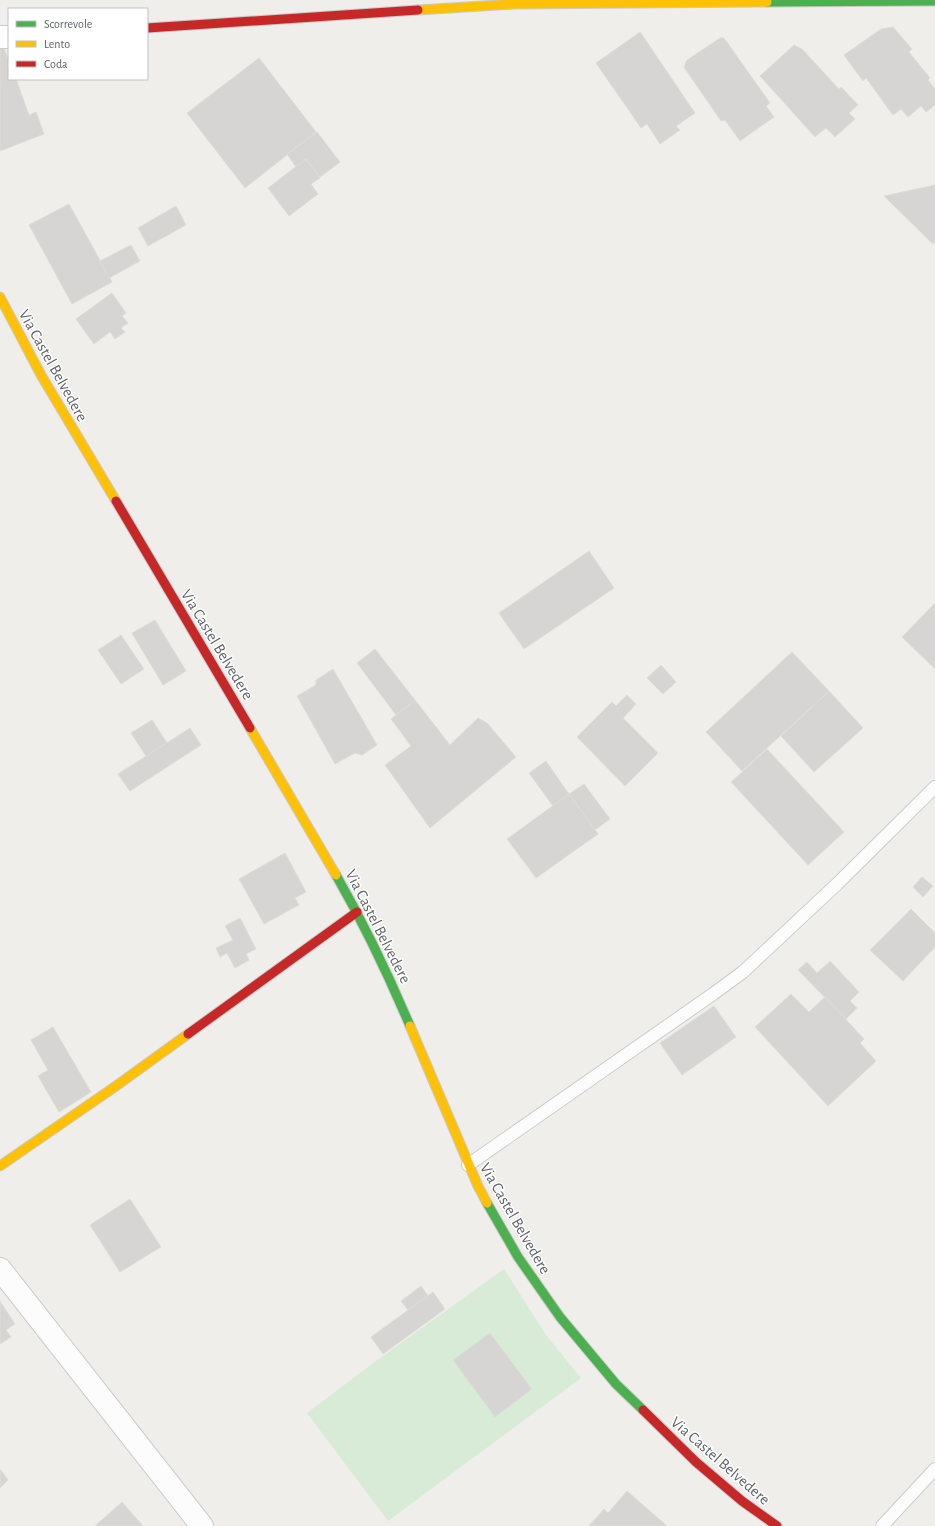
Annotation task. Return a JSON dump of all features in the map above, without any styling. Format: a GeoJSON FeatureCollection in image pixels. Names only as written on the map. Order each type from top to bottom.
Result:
{"type":"FeatureCollection","features":[{"type":"Feature","properties":{"kind":"street"},"geometry":{"type":"LineString","coordinates":[[148,28],[514,4],[935,1]]}},
{"type":"Feature","properties":{"kind":"street","name":"Via Castel Belvedere"},"geometry":{"type":"LineString","coordinates":[[0,297],[41,375],[297,806],[357,912],[393,985],[468,1165],[494,1215],[527,1271],[560,1317],[616,1384],[696,1462],[742,1501],[777,1526]]}},
{"type":"Feature","properties":{"kind":"street"},"geometry":{"type":"LineString","coordinates":[[0,1166],[116,1086],[357,912]]}},
{"type":"Feature","properties":{"kind":"street"},"geometry":{"type":"LineString","coordinates":[[0,1270],[202,1526]]}},
{"type":"Feature","properties":{"kind":"lane"},"geometry":{"type":"LineString","coordinates":[[468,1165],[743,972],[837,884],[935,787]]}},
{"type":"Feature","properties":{"kind":"lane"},"geometry":{"type":"LineString","coordinates":[[882,1526],[935,1469]]}},
{"type":"Feature","properties":{"kind":"green space"},"geometry":{"type":"Polygon","coordinates":[[[504,1269],[546,1335],[581,1378],[388,1521],[307,1413],[380,1358],[504,1269]]]}},
{"type":"Feature","properties":{"kind":"building"},"geometry":{"type":"Polygon","coordinates":[[[893,27],[912,49],[909,52],[930,78],[928,80],[935,89],[935,105],[926,112],[921,106],[908,117],[901,109],[893,115],[866,78],[863,81],[844,55],[881,29],[893,27]]]}},
{"type":"Feature","properties":{"kind":"building"},"geometry":{"type":"Polygon","coordinates":[[[640,32],[695,113],[676,126],[680,130],[660,144],[647,124],[641,128],[596,63],[640,32]]]}},
{"type":"Feature","properties":{"kind":"building"},"geometry":{"type":"Polygon","coordinates":[[[720,38],[724,38],[770,103],[766,106],[774,117],[740,141],[725,120],[721,121],[684,67],[687,60],[720,38]]]}},
{"type":"Feature","properties":{"kind":"building"},"geometry":{"type":"Polygon","coordinates":[[[1,41],[8,58],[8,80],[16,80],[29,115],[36,112],[44,134],[0,151],[1,41]]]}},
{"type":"Feature","properties":{"kind":"building"},"geometry":{"type":"Polygon","coordinates":[[[794,45],[802,49],[839,89],[841,87],[858,105],[849,113],[855,119],[835,137],[826,128],[815,137],[760,76],[794,45]]]}},
{"type":"Feature","properties":{"kind":"building"},"geometry":{"type":"Polygon","coordinates":[[[259,58],[316,132],[245,188],[187,113],[259,58]]]}},
{"type":"Feature","properties":{"kind":"building"},"geometry":{"type":"Polygon","coordinates":[[[317,132],[340,162],[320,177],[306,159],[296,167],[287,154],[317,132]]]}},
{"type":"Feature","properties":{"kind":"building"},"geometry":{"type":"Polygon","coordinates":[[[306,159],[320,178],[311,184],[318,194],[289,216],[268,188],[306,159]]]}},
{"type":"Feature","properties":{"kind":"building"},"geometry":{"type":"Polygon","coordinates":[[[935,185],[935,241],[933,244],[884,196],[935,185]]]}},
{"type":"Feature","properties":{"kind":"building"},"geometry":{"type":"Polygon","coordinates":[[[69,204],[112,282],[72,304],[29,225],[69,204]]]}},
{"type":"Feature","properties":{"kind":"building"},"geometry":{"type":"Polygon","coordinates":[[[176,206],[186,225],[148,246],[138,228],[176,206]]]}},
{"type":"Feature","properties":{"kind":"building"},"geometry":{"type":"Polygon","coordinates":[[[131,245],[140,261],[109,278],[100,261],[131,245]]]}},
{"type":"Feature","properties":{"kind":"building"},"geometry":{"type":"Polygon","coordinates":[[[112,293],[126,313],[122,316],[128,323],[121,328],[125,332],[115,339],[110,332],[94,344],[76,319],[112,293]]]}},
{"type":"Feature","properties":{"kind":"building"},"geometry":{"type":"Polygon","coordinates":[[[589,551],[614,588],[524,649],[499,613],[589,551]]]}},
{"type":"Feature","properties":{"kind":"building"},"geometry":{"type":"Polygon","coordinates":[[[935,603],[935,669],[902,637],[935,603]]]}},
{"type":"Feature","properties":{"kind":"building"},"geometry":{"type":"Polygon","coordinates":[[[155,620],[186,671],[163,685],[132,633],[155,620]]]}},
{"type":"Feature","properties":{"kind":"building"},"geometry":{"type":"Polygon","coordinates":[[[121,635],[144,669],[121,684],[98,650],[121,635]]]}},
{"type":"Feature","properties":{"kind":"building"},"geometry":{"type":"Polygon","coordinates":[[[375,649],[415,700],[396,715],[357,663],[375,649]]]}},
{"type":"Feature","properties":{"kind":"building"},"geometry":{"type":"Polygon","coordinates":[[[792,652],[829,691],[742,771],[706,732],[792,652]]]}},
{"type":"Feature","properties":{"kind":"building"},"geometry":{"type":"Polygon","coordinates":[[[661,665],[676,682],[663,694],[647,678],[661,665]]]}},
{"type":"Feature","properties":{"kind":"building"},"geometry":{"type":"Polygon","coordinates":[[[333,669],[377,745],[362,755],[355,753],[335,764],[297,696],[316,685],[316,680],[333,669]]]}},
{"type":"Feature","properties":{"kind":"building"},"geometry":{"type":"Polygon","coordinates":[[[829,691],[863,728],[814,772],[781,736],[829,691]]]}},
{"type":"Feature","properties":{"kind":"building"},"geometry":{"type":"Polygon","coordinates":[[[627,695],[636,704],[623,718],[658,753],[625,786],[577,737],[612,702],[616,706],[627,695]]]}},
{"type":"Feature","properties":{"kind":"building"},"geometry":{"type":"Polygon","coordinates":[[[415,700],[450,745],[478,718],[487,723],[516,757],[430,828],[385,765],[411,746],[391,719],[415,700]]]}},
{"type":"Feature","properties":{"kind":"building"},"geometry":{"type":"Polygon","coordinates":[[[152,720],[167,743],[146,756],[131,733],[152,720]]]}},
{"type":"Feature","properties":{"kind":"building"},"geometry":{"type":"Polygon","coordinates":[[[190,728],[201,745],[130,791],[118,774],[190,728]]]}},
{"type":"Feature","properties":{"kind":"building"},"geometry":{"type":"Polygon","coordinates":[[[767,749],[844,832],[808,865],[731,782],[767,749]]]}},
{"type":"Feature","properties":{"kind":"building"},"geometry":{"type":"Polygon","coordinates":[[[546,761],[569,794],[553,806],[529,773],[546,761]]]}},
{"type":"Feature","properties":{"kind":"building"},"geometry":{"type":"Polygon","coordinates":[[[584,784],[610,819],[595,830],[569,794],[584,784]]]}},
{"type":"Feature","properties":{"kind":"building"},"geometry":{"type":"Polygon","coordinates":[[[569,794],[598,834],[536,878],[507,839],[569,794]]]}},
{"type":"Feature","properties":{"kind":"building"},"geometry":{"type":"Polygon","coordinates":[[[285,853],[306,892],[295,898],[299,905],[264,924],[239,879],[285,853]]]}},
{"type":"Feature","properties":{"kind":"building"},"geometry":{"type":"Polygon","coordinates":[[[922,877],[933,886],[923,897],[913,887],[922,877]]]}},
{"type":"Feature","properties":{"kind":"building"},"geometry":{"type":"Polygon","coordinates":[[[911,909],[935,933],[935,947],[903,981],[870,950],[911,909]]]}},
{"type":"Feature","properties":{"kind":"building"},"geometry":{"type":"Polygon","coordinates":[[[240,918],[256,949],[246,954],[249,960],[235,968],[227,953],[220,957],[216,948],[233,940],[225,926],[240,918]]]}},
{"type":"Feature","properties":{"kind":"building"},"geometry":{"type":"Polygon","coordinates":[[[830,961],[859,992],[850,1001],[857,1008],[846,1019],[798,970],[807,962],[817,973],[830,961]]]}},
{"type":"Feature","properties":{"kind":"building"},"geometry":{"type":"Polygon","coordinates":[[[791,994],[809,1012],[825,997],[864,1039],[860,1043],[876,1061],[828,1106],[755,1027],[791,994]]]}},
{"type":"Feature","properties":{"kind":"building"},"geometry":{"type":"Polygon","coordinates":[[[714,1006],[736,1037],[682,1075],[660,1043],[714,1006]]]}},
{"type":"Feature","properties":{"kind":"building"},"geometry":{"type":"Polygon","coordinates":[[[53,1027],[91,1092],[59,1112],[38,1076],[48,1070],[31,1040],[53,1027]]]}},
{"type":"Feature","properties":{"kind":"building"},"geometry":{"type":"Polygon","coordinates":[[[130,1199],[161,1247],[120,1272],[90,1225],[130,1199]]]}},
{"type":"Feature","properties":{"kind":"building"},"geometry":{"type":"Polygon","coordinates":[[[421,1286],[428,1296],[408,1310],[401,1301],[421,1286]]]}},
{"type":"Feature","properties":{"kind":"building"},"geometry":{"type":"Polygon","coordinates":[[[433,1292],[445,1309],[383,1354],[371,1337],[433,1292]]]}},
{"type":"Feature","properties":{"kind":"building"},"geometry":{"type":"Polygon","coordinates":[[[0,1301],[15,1324],[6,1330],[11,1337],[0,1344],[0,1301]]]}},
{"type":"Feature","properties":{"kind":"building"},"geometry":{"type":"Polygon","coordinates":[[[490,1333],[532,1389],[495,1417],[453,1360],[490,1333]]]}},
{"type":"Feature","properties":{"kind":"building"},"geometry":{"type":"Polygon","coordinates":[[[0,1469],[8,1480],[0,1488],[0,1469]]]}},
{"type":"Feature","properties":{"kind":"building"},"geometry":{"type":"Polygon","coordinates":[[[627,1491],[667,1526],[589,1526],[604,1509],[608,1513],[627,1491]]]}},
{"type":"Feature","properties":{"kind":"building"},"geometry":{"type":"Polygon","coordinates":[[[122,1502],[143,1526],[95,1526],[122,1502]]]}},
{"type":"Feature","properties":{"kind":"traffic: fast"},"geometry":{"type":"LineString","coordinates":[[767,2],[935,1]]}},
{"type":"Feature","properties":{"kind":"traffic: fast"},"geometry":{"type":"LineString","coordinates":[[336,875],[375,949],[410,1026]]}},
{"type":"Feature","properties":{"kind":"traffic: fast"},"geometry":{"type":"LineString","coordinates":[[487,1203],[518,1257],[560,1317],[616,1384],[643,1410]]}},
{"type":"Feature","properties":{"kind":"traffic: slow"},"geometry":{"type":"LineString","coordinates":[[418,10],[514,4],[767,2]]}},
{"type":"Feature","properties":{"kind":"traffic: slow"},"geometry":{"type":"LineString","coordinates":[[0,297],[41,375],[116,501]]}},
{"type":"Feature","properties":{"kind":"traffic: slow"},"geometry":{"type":"LineString","coordinates":[[250,728],[336,875]]}},
{"type":"Feature","properties":{"kind":"traffic: slow"},"geometry":{"type":"LineString","coordinates":[[410,1026],[478,1186],[487,1203]]}},
{"type":"Feature","properties":{"kind":"traffic: slow"},"geometry":{"type":"LineString","coordinates":[[0,1166],[188,1034]]}},
{"type":"Feature","properties":{"kind":"traffic: jam"},"geometry":{"type":"LineString","coordinates":[[148,28],[418,10]]}},
{"type":"Feature","properties":{"kind":"traffic: jam"},"geometry":{"type":"LineString","coordinates":[[116,501],[250,728]]}},
{"type":"Feature","properties":{"kind":"traffic: jam"},"geometry":{"type":"LineString","coordinates":[[188,1034],[357,912]]}},
{"type":"Feature","properties":{"kind":"traffic: jam"},"geometry":{"type":"LineString","coordinates":[[643,1410],[696,1462],[742,1501],[777,1526]]}}]}
